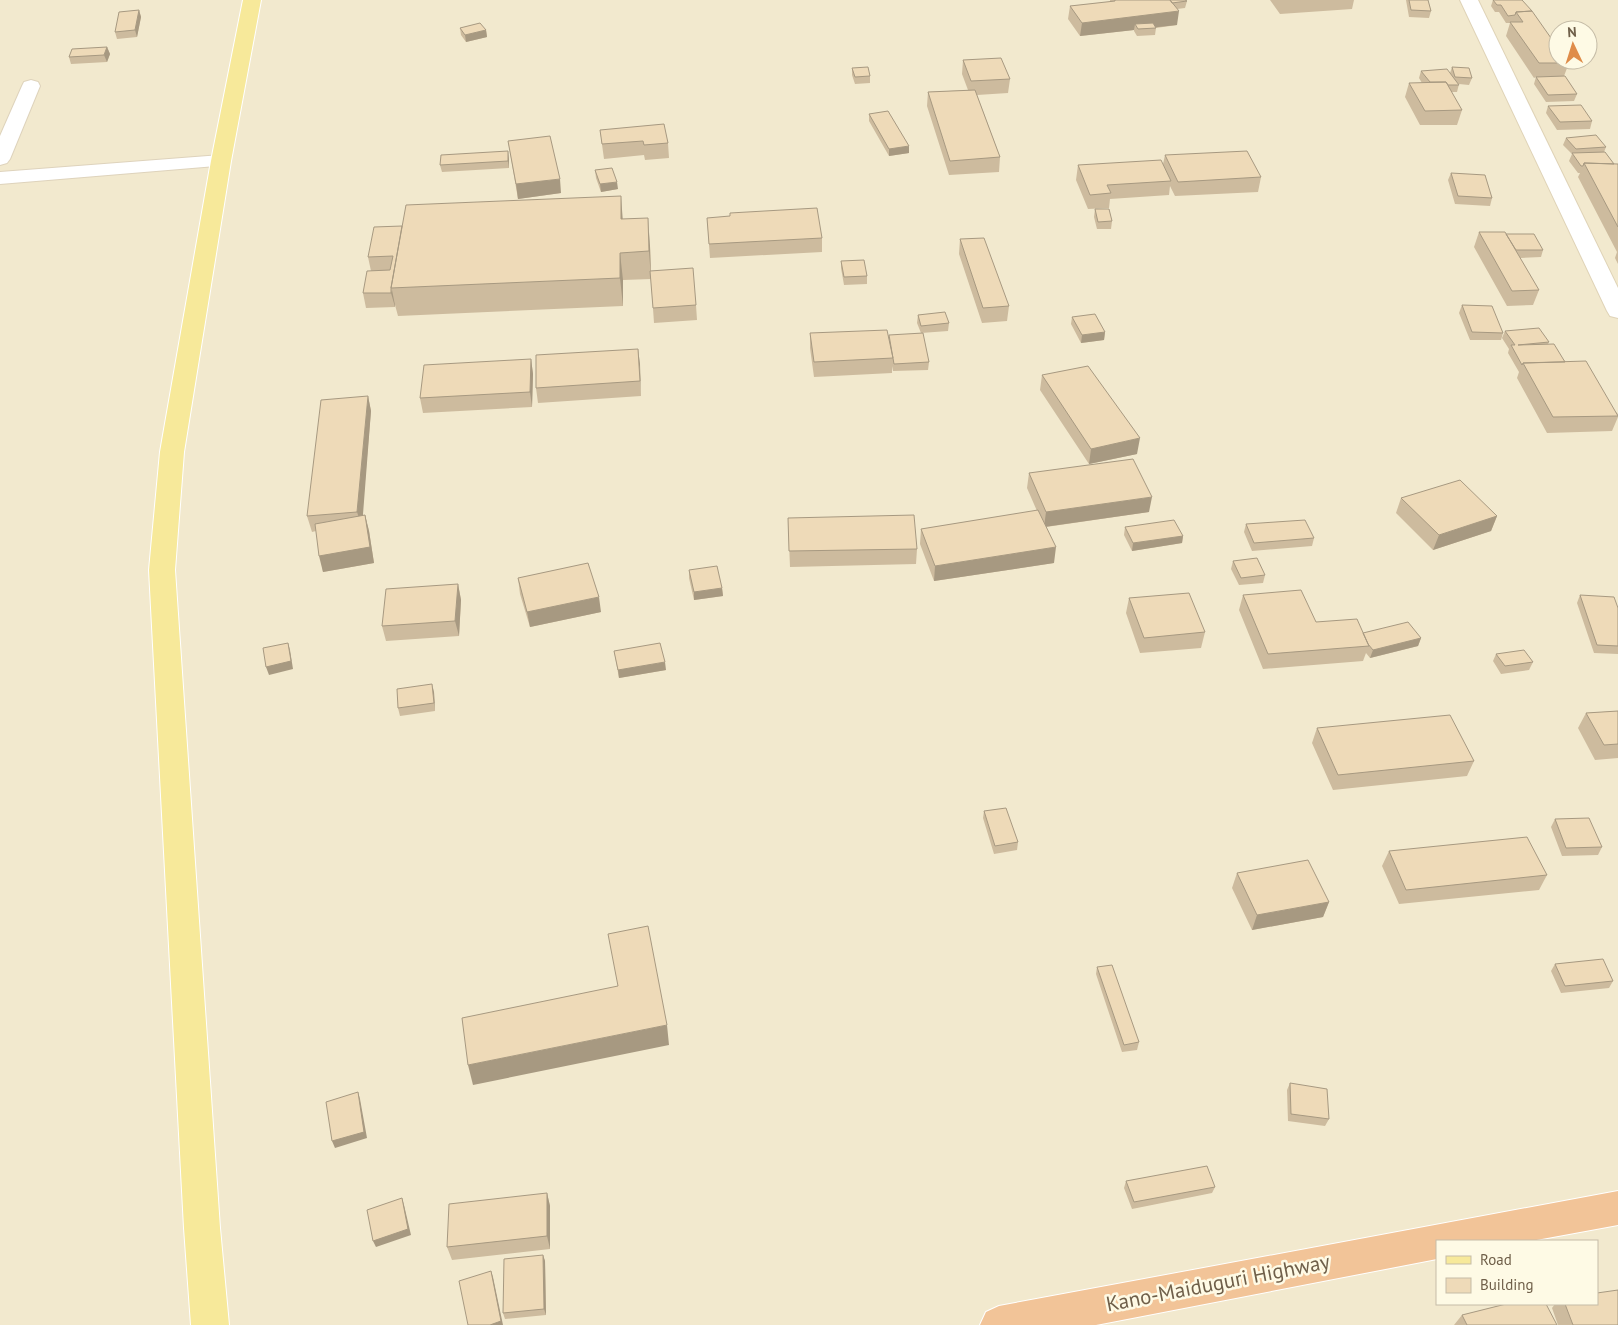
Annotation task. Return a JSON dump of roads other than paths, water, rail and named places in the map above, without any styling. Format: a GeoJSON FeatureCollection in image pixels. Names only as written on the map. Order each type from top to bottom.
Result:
{"type":"FeatureCollection","features":[{"type":"Feature","properties":{"kind":"highway","name":"Kano-Maiduguri Highway"},"geometry":{"type":"LineString","coordinates":[[1442,1240],[1618,1208]]}},
{"type":"Feature","properties":{"kind":"highway","name":"Kano-Maiduguri Highway"},"geometry":{"type":"LineString","coordinates":[[999,1325],[1436,1241]]}},
{"type":"Feature","properties":{"kind":"main road"},"geometry":{"type":"LineString","coordinates":[[210,1325],[202,1228],[162,570],[172,452],[221,161],[252,0]]}},
{"type":"Feature","properties":{"kind":"street"},"geometry":{"type":"LineString","coordinates":[[1470,0],[1618,311]]}},
{"type":"Feature","properties":{"kind":"street"},"geometry":{"type":"LineString","coordinates":[[0,159],[31,86]]}},
{"type":"Feature","properties":{"kind":"street"},"geometry":{"type":"LineString","coordinates":[[0,178],[221,161]]}}]}
